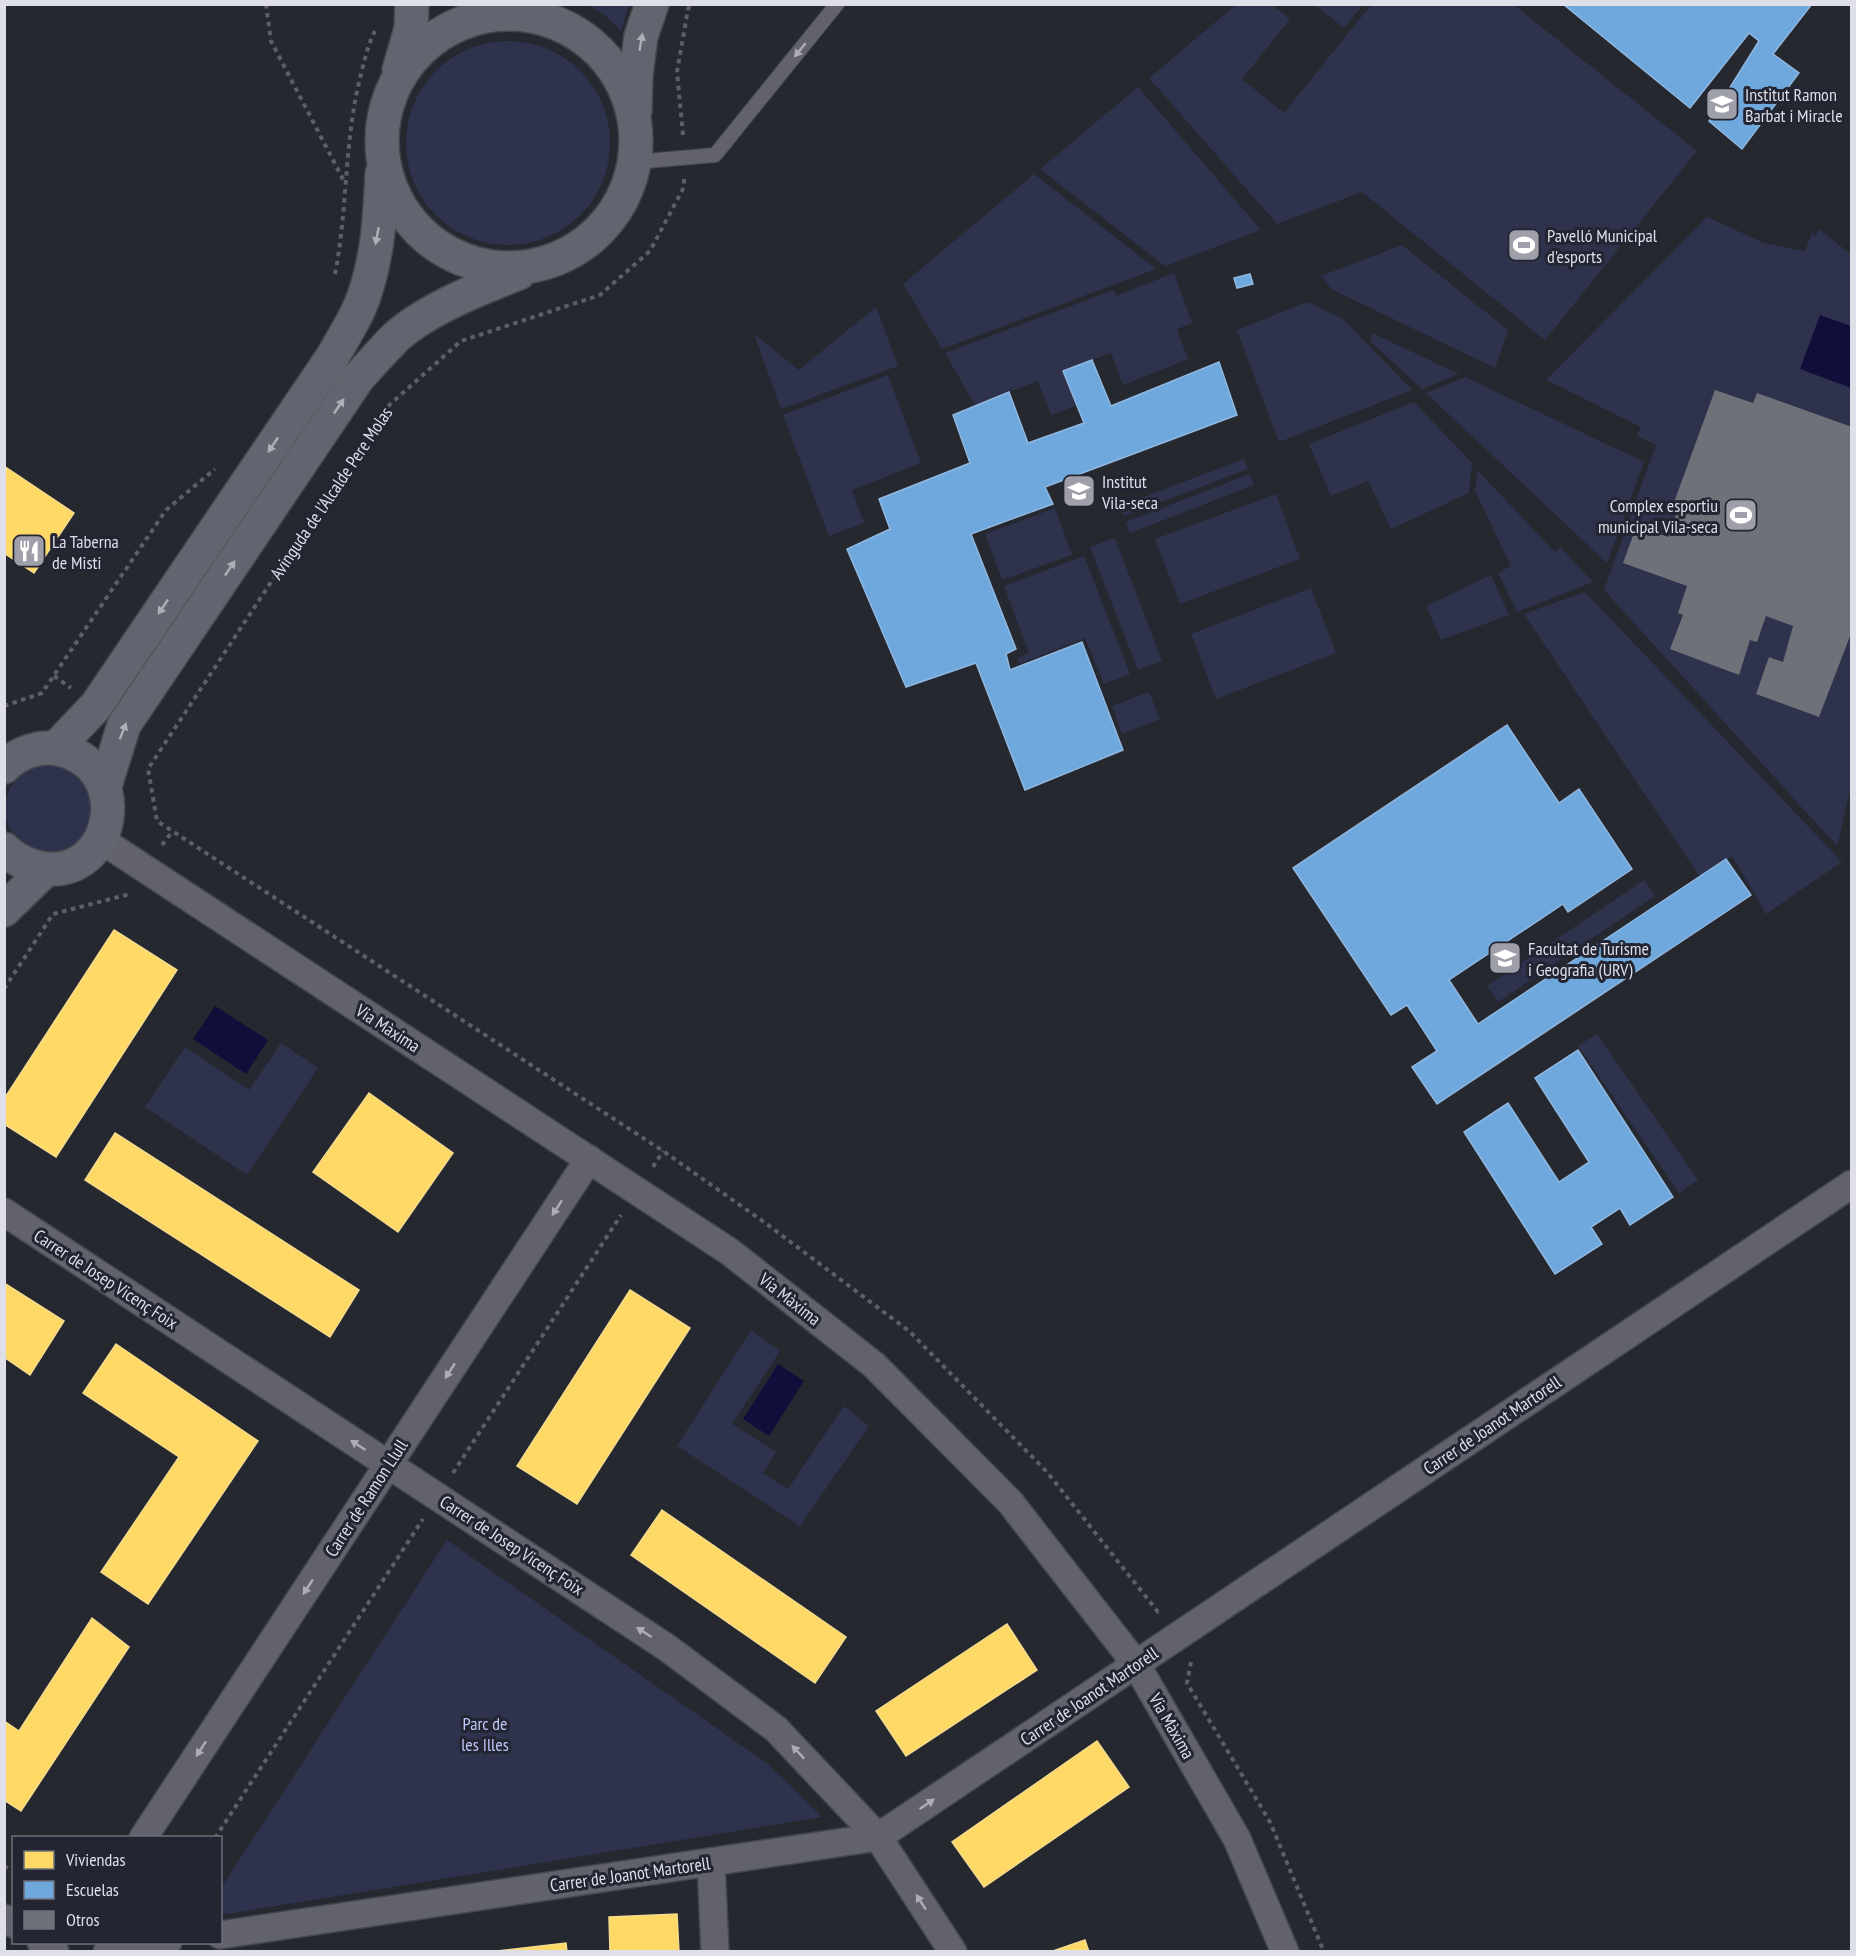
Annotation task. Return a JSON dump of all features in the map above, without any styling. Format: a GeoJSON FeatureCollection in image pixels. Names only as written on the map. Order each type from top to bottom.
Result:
{"type":"FeatureCollection","features":[{"type":"Feature","properties":{"kind":"street"},"geometry":{"type":"LineString","coordinates":[[56,748],[96,706],[333,356],[358,310],[372,267],[380,220],[383,116],[411,29],[412,4]]}},
{"type":"Feature","properties":{"kind":"street"},"geometry":{"type":"LineString","coordinates":[[105,786],[124,725],[358,378],[398,336],[435,311],[478,289],[569,255],[600,231],[623,199],[635,162],[636,75],[641,36],[652,4]]}},
{"type":"Feature","properties":{"kind":"street"},"geometry":{"type":"LineString","coordinates":[[397,78],[422,47],[455,25],[505,9],[569,28],[600,52],[623,84],[635,121]]}},
{"type":"Feature","properties":{"kind":"street"},"geometry":{"type":"LineString","coordinates":[[382,157],[393,197],[418,231],[451,255],[481,265],[491,268],[532,267]]}},
{"type":"Feature","properties":{"kind":"street"},"geometry":{"type":"LineString","coordinates":[[4,767],[24,753],[39,748],[56,748],[71,752],[85,760],[97,772],[105,786],[109,804],[107,823],[101,840],[77,862],[63,868],[46,869],[28,866],[12,857],[4,849]]}},
{"type":"Feature","properties":{"kind":"street","name":"Via Màxima"},"geometry":{"type":"LineString","coordinates":[[101,840],[730,1252],[874,1365],[1010,1502],[1136,1664],[1237,1839],[1285,1952]]}},
{"type":"Feature","properties":{"kind":"street"},"geometry":{"type":"LineString","coordinates":[[4,910],[46,869]]}},
{"type":"Feature","properties":{"kind":"street","name":"Carrer de Ramon Llull"},"geometry":{"type":"LineString","coordinates":[[144,1836],[589,1159]]}},
{"type":"Feature","properties":{"kind":"street","name":"Carrer de Joanot Martorell"},"geometry":{"type":"LineString","coordinates":[[222,1935],[878,1837],[1851,1184]]}},
{"type":"Feature","properties":{"kind":"street","name":"Carrer de Josep Vicenç Foix"},"geometry":{"type":"LineString","coordinates":[[4,1212],[666,1647],[776,1729],[878,1837],[952,1952]]}},
{"type":"Feature","properties":{"kind":"street"},"geometry":{"type":"LineString","coordinates":[[711,1862],[715,1952]]}},
{"type":"Feature","properties":{"kind":"street"},"geometry":{"type":"LineString","coordinates":[[107,1952],[156,1944]]}},
{"type":"Feature","properties":{"kind":"lane"},"geometry":{"type":"LineString","coordinates":[[635,162],[715,155],[837,4]]}},
{"type":"Feature","properties":{"kind":"path"},"geometry":{"type":"LineString","coordinates":[[266,4],[270,41],[346,185]]}},
{"type":"Feature","properties":{"kind":"path","name":"Avinguda de l'Alcalde Pere Molas"},"geometry":{"type":"LineString","coordinates":[[145,869],[172,831],[157,821],[148,769],[385,409],[461,341],[600,295],[650,251],[684,187],[686,158],[677,72],[688,9],[691,4]]}},
{"type":"Feature","properties":{"kind":"path"},"geometry":{"type":"LineString","coordinates":[[334,276],[346,185],[353,105],[375,30]]}},
{"type":"Feature","properties":{"kind":"path"},"geometry":{"type":"LineString","coordinates":[[4,706],[42,693],[166,510],[217,467]]}},
{"type":"Feature","properties":{"kind":"path"},"geometry":{"type":"LineString","coordinates":[[4,989],[53,914],[126,895],[145,869]]}},
{"type":"Feature","properties":{"kind":"green space"},"geometry":{"type":"Polygon","coordinates":[[[588,5],[629,5],[621,31],[607,17],[588,5]]]}},
{"type":"Feature","properties":{"kind":"green space","name":"Pavelló Municipal d'esports"},"geometry":{"type":"Polygon","coordinates":[[[1236,5],[1272,5],[1290,19],[1242,79],[1284,113],[1371,5],[1514,5],[1697,151],[1545,340],[1362,192],[1277,224],[1149,78],[1236,5]]]}},
{"type":"Feature","properties":{"kind":"green space"},"geometry":{"type":"Polygon","coordinates":[[[1315,5],[1363,5],[1344,28],[1315,5]]]}},
{"type":"Feature","properties":{"kind":"green space"},"geometry":{"type":"Polygon","coordinates":[[[508,41],[538,45],[556,53],[573,64],[587,78],[606,113],[610,143],[606,173],[598,191],[587,208],[573,222],[538,241],[508,245],[478,241],[460,233],[443,222],[429,208],[410,173],[406,143],[410,113],[418,95],[429,78],[443,64],[478,45],[508,41]]]}},
{"type":"Feature","properties":{"kind":"green space"},"geometry":{"type":"Polygon","coordinates":[[[1138,87],[1261,230],[1165,266],[1040,169],[1138,87]]]}},
{"type":"Feature","properties":{"kind":"green space"},"geometry":{"type":"Polygon","coordinates":[[[1034,174],[1156,269],[942,349],[903,284],[1034,174]]]}},
{"type":"Feature","properties":{"kind":"green space","name":"Complex esportiu municipal Vila-seca"},"geometry":{"type":"Polygon","coordinates":[[[1707,217],[1764,243],[1805,251],[1812,233],[1816,236],[1818,229],[1851,254],[1852,782],[1837,846],[1604,590],[1656,445],[1637,436],[1641,427],[1546,380],[1707,217]]]}},
{"type":"Feature","properties":{"kind":"green space"},"geometry":{"type":"Polygon","coordinates":[[[1402,245],[1508,330],[1495,368],[1333,290],[1321,276],[1402,245]]]}},
{"type":"Feature","properties":{"kind":"green space"},"geometry":{"type":"Polygon","coordinates":[[[1174,273],[1192,323],[1177,329],[1188,359],[1123,385],[1111,353],[1064,371],[1076,406],[1051,415],[1038,381],[975,405],[945,353],[1114,290],[1116,296],[1174,273]]]}},
{"type":"Feature","properties":{"kind":"green space"},"geometry":{"type":"Polygon","coordinates":[[[1307,302],[1342,318],[1412,390],[1279,442],[1237,330],[1307,302]]]}},
{"type":"Feature","properties":{"kind":"green space"},"geometry":{"type":"Polygon","coordinates":[[[876,307],[898,366],[781,409],[754,334],[799,370],[876,307]]]}},
{"type":"Feature","properties":{"kind":"green space"},"geometry":{"type":"Polygon","coordinates":[[[1372,333],[1459,374],[1422,389],[1370,341],[1372,333]]]}},
{"type":"Feature","properties":{"kind":"green space"},"geometry":{"type":"Polygon","coordinates":[[[888,375],[921,463],[852,490],[864,523],[829,536],[783,415],[888,375]]]}},
{"type":"Feature","properties":{"kind":"green space"},"geometry":{"type":"Polygon","coordinates":[[[1465,377],[1644,462],[1607,563],[1426,393],[1465,377]]]}},
{"type":"Feature","properties":{"kind":"green space"},"geometry":{"type":"Polygon","coordinates":[[[1414,402],[1472,463],[1469,493],[1391,529],[1368,481],[1331,496],[1309,444],[1414,402]]]}},
{"type":"Feature","properties":{"kind":"green space"},"geometry":{"type":"Polygon","coordinates":[[[1244,459],[1248,469],[1124,516],[1120,506],[1244,459]]]}},
{"type":"Feature","properties":{"kind":"green space"},"geometry":{"type":"Polygon","coordinates":[[[1478,471],[1555,552],[1560,547],[1593,582],[1517,612],[1498,573],[1511,566],[1475,491],[1478,471]]]}},
{"type":"Feature","properties":{"kind":"green space"},"geometry":{"type":"Polygon","coordinates":[[[1250,474],[1254,485],[1130,533],[1126,522],[1250,474]]]}},
{"type":"Feature","properties":{"kind":"green space"},"geometry":{"type":"Polygon","coordinates":[[[1276,494],[1300,559],[1180,604],[1155,539],[1276,494]]]}},
{"type":"Feature","properties":{"kind":"green space"},"geometry":{"type":"Polygon","coordinates":[[[1055,508],[1072,555],[1002,580],[985,534],[1055,508]]]}},
{"type":"Feature","properties":{"kind":"green space"},"geometry":{"type":"Polygon","coordinates":[[[1115,538],[1162,661],[1138,670],[1090,547],[1115,538]]]}},
{"type":"Feature","properties":{"kind":"green space"},"geometry":{"type":"Polygon","coordinates":[[[1084,556],[1130,674],[1104,684],[1085,638],[1019,664],[1017,658],[1029,653],[1004,586],[1084,556]]]}},
{"type":"Feature","properties":{"kind":"green space"},"geometry":{"type":"Polygon","coordinates":[[[1491,575],[1509,615],[1441,640],[1426,606],[1491,575]]]}},
{"type":"Feature","properties":{"kind":"green space"},"geometry":{"type":"Polygon","coordinates":[[[1311,588],[1336,653],[1216,699],[1191,634],[1311,588]]]}},
{"type":"Feature","properties":{"kind":"green space"},"geometry":{"type":"Polygon","coordinates":[[[1585,592],[1842,862],[1766,914],[1732,856],[1700,877],[1524,614],[1585,592]]]}},
{"type":"Feature","properties":{"kind":"green space"},"geometry":{"type":"Polygon","coordinates":[[[1149,692],[1160,719],[1122,734],[1112,706],[1149,692]]]}},
{"type":"Feature","properties":{"kind":"green space"},"geometry":{"type":"Polygon","coordinates":[[[49,765],[66,768],[80,778],[90,792],[93,809],[90,826],[80,840],[66,850],[49,853],[32,850],[18,840],[8,826],[5,809],[8,792],[18,778],[32,768],[49,765]]]}},
{"type":"Feature","properties":{"kind":"green space"},"geometry":{"type":"Polygon","coordinates":[[[1644,880],[1655,896],[1498,1002],[1487,986],[1644,880]]]}},
{"type":"Feature","properties":{"kind":"green space"},"geometry":{"type":"Polygon","coordinates":[[[1597,1034],[1698,1180],[1679,1193],[1578,1046],[1597,1034]]]}},
{"type":"Feature","properties":{"kind":"green space"},"geometry":{"type":"Polygon","coordinates":[[[281,1043],[318,1068],[247,1175],[145,1107],[185,1047],[249,1090],[281,1043]]]}},
{"type":"Feature","properties":{"kind":"green space"},"geometry":{"type":"Polygon","coordinates":[[[751,1330],[780,1351],[732,1424],[776,1452],[763,1473],[788,1489],[844,1406],[869,1426],[800,1526],[677,1446],[751,1330]]]}},
{"type":"Feature","properties":{"kind":"green space","name":"Parc de les Illes"},"geometry":{"type":"Polygon","coordinates":[[[447,1540],[768,1764],[822,1817],[222,1915],[222,1886],[447,1540]]]}},
{"type":"Feature","properties":{"kind":"shaded area"},"geometry":{"type":"Polygon","coordinates":[[[1820,315],[1851,326],[1851,388],[1800,369],[1820,315]]]}},
{"type":"Feature","properties":{"kind":"shaded area"},"geometry":{"type":"Polygon","coordinates":[[[215,1006],[268,1040],[246,1074],[193,1039],[215,1006]]]}},
{"type":"Feature","properties":{"kind":"shaded area"},"geometry":{"type":"Polygon","coordinates":[[[778,1364],[804,1381],[769,1436],[743,1419],[778,1364]]]}},
{"type":"Feature","properties":{"kind":"building: Viviendas"},"geometry":{"type":"Polygon","coordinates":[[[4,466],[74,513],[34,573],[4,553],[4,466]]]}},
{"type":"Feature","properties":{"kind":"building: Viviendas"},"geometry":{"type":"Polygon","coordinates":[[[114,930],[177,970],[56,1157],[4,1124],[4,1099],[114,930]]]}},
{"type":"Feature","properties":{"kind":"building: Viviendas"},"geometry":{"type":"Polygon","coordinates":[[[369,1093],[453,1153],[398,1232],[313,1172],[369,1093]]]}},
{"type":"Feature","properties":{"kind":"building: Viviendas"},"geometry":{"type":"Polygon","coordinates":[[[115,1133],[359,1290],[330,1337],[85,1180],[115,1133]]]}},
{"type":"Feature","properties":{"kind":"building: Viviendas"},"geometry":{"type":"Polygon","coordinates":[[[4,1283],[64,1321],[30,1375],[4,1357],[4,1283]]]}},
{"type":"Feature","properties":{"kind":"building: Viviendas"},"geometry":{"type":"Polygon","coordinates":[[[630,1290],[690,1328],[577,1504],[517,1466],[630,1290]]]}},
{"type":"Feature","properties":{"kind":"building: Viviendas"},"geometry":{"type":"Polygon","coordinates":[[[116,1344],[258,1441],[148,1604],[101,1572],[179,1457],[83,1393],[116,1344]]]}},
{"type":"Feature","properties":{"kind":"building: Viviendas"},"geometry":{"type":"Polygon","coordinates":[[[662,1510],[846,1637],[815,1683],[631,1555],[662,1510]]]}},
{"type":"Feature","properties":{"kind":"building: Viviendas"},"geometry":{"type":"Polygon","coordinates":[[[92,1618],[129,1647],[21,1811],[4,1800],[4,1721],[19,1731],[92,1618]]]}},
{"type":"Feature","properties":{"kind":"building: Viviendas"},"geometry":{"type":"Polygon","coordinates":[[[1007,1624],[1037,1670],[906,1756],[876,1711],[1007,1624]]]}},
{"type":"Feature","properties":{"kind":"building: Viviendas"},"geometry":{"type":"Polygon","coordinates":[[[1097,1741],[1129,1787],[984,1887],[952,1842],[1097,1741]]]}},
{"type":"Feature","properties":{"kind":"building: Viviendas"},"geometry":{"type":"Polygon","coordinates":[[[677,1914],[679,1952],[610,1952],[609,1917],[677,1914]]]}},
{"type":"Feature","properties":{"kind":"building: Viviendas"},"geometry":{"type":"Polygon","coordinates":[[[1085,1940],[1089,1952],[1050,1952],[1085,1940]]]}},
{"type":"Feature","properties":{"kind":"building: Viviendas"},"geometry":{"type":"Polygon","coordinates":[[[566,1943],[567,1952],[488,1952],[566,1943]]]}},
{"type":"Feature","properties":{"kind":"building: Escuelas"},"geometry":{"type":"Polygon","coordinates":[[[1563,4],[1812,4],[1773,54],[1799,73],[1742,149],[1709,121],[1759,41],[1749,33],[1690,108],[1563,4]]]}},
{"type":"Feature","properties":{"kind":"building: Escuelas"},"geometry":{"type":"Polygon","coordinates":[[[1250,274],[1253,284],[1237,288],[1234,278],[1250,274]]]}},
{"type":"Feature","properties":{"kind":"building: Escuelas"},"geometry":{"type":"Polygon","coordinates":[[[1092,360],[1111,406],[1219,362],[1237,415],[1045,487],[1053,504],[971,534],[1016,649],[1006,654],[1010,670],[1082,642],[1123,750],[1025,790],[976,663],[906,687],[847,549],[890,529],[879,499],[970,463],[953,415],[1009,392],[1028,443],[1084,423],[1063,371],[1092,360]]]}},
{"type":"Feature","properties":{"kind":"building: Escuelas"},"geometry":{"type":"Polygon","coordinates":[[[1507,725],[1559,803],[1579,789],[1632,869],[1568,912],[1563,904],[1449,980],[1478,1024],[1726,859],[1751,895],[1437,1104],[1412,1067],[1437,1051],[1407,1005],[1391,1015],[1293,868],[1507,725]]]}},
{"type":"Feature","properties":{"kind":"building: Escuelas"},"geometry":{"type":"Polygon","coordinates":[[[1578,1050],[1673,1197],[1630,1225],[1620,1208],[1591,1227],[1602,1244],[1555,1274],[1464,1132],[1508,1103],[1559,1182],[1589,1162],[1535,1078],[1578,1050]]]}},
{"type":"Feature","properties":{"kind":"building: Otros"},"geometry":{"type":"Polygon","coordinates":[[[1715,390],[1753,403],[1757,393],[1852,427],[1852,631],[1819,717],[1756,694],[1769,657],[1783,662],[1793,626],[1766,616],[1757,642],[1750,640],[1739,675],[1670,649],[1683,615],[1678,613],[1687,586],[1623,563],[1637,525],[1668,537],[1679,507],[1673,505],[1715,390]]]}},
{"type":"Feature","properties":{"kind":"place","name":"Institut Ramon Barbat i Miracle"},"geometry":{"type":"Point","coordinates":[1722,104]}},
{"type":"Feature","properties":{"kind":"place","name":"Pavelló Municipal d'esports"},"geometry":{"type":"Point","coordinates":[1524,245]}},
{"type":"Feature","properties":{"kind":"place","name":"Institut Vila-seca"},"geometry":{"type":"Point","coordinates":[1079,491]}},
{"type":"Feature","properties":{"kind":"place","name":"Complex esportiu municipal Vila-seca"},"geometry":{"type":"Point","coordinates":[1741,515]}},
{"type":"Feature","properties":{"kind":"place","name":"La Taberna de Misti"},"geometry":{"type":"Point","coordinates":[29,551]}},
{"type":"Feature","properties":{"kind":"place","name":"Facultat de Turisme i Geografia (URV)"},"geometry":{"type":"Point","coordinates":[1505,958]}}]}
